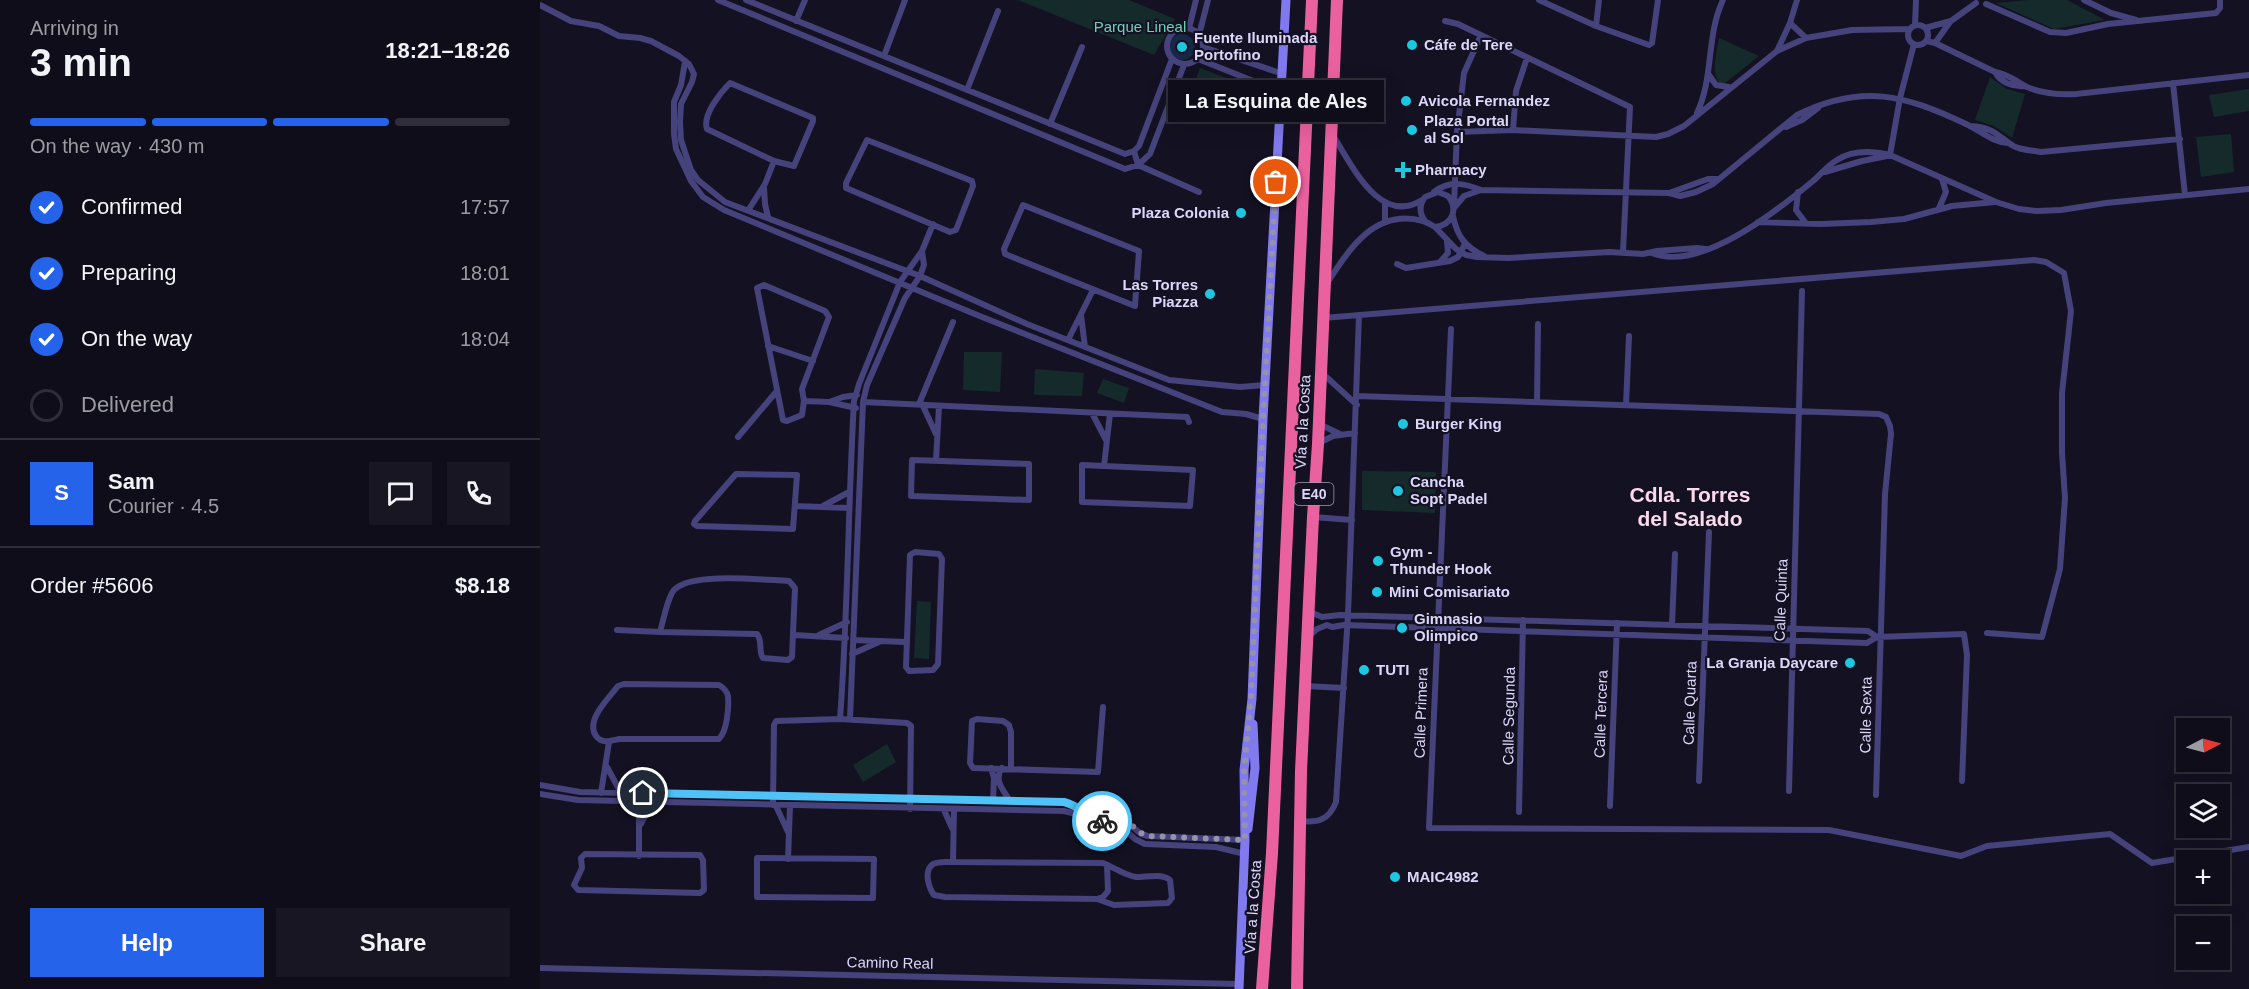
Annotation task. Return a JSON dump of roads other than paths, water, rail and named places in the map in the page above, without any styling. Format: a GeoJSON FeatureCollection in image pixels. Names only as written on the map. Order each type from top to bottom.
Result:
{"type":"FeatureCollection","features":[{"type":"Feature","properties":{"kind":"highway","name":"Vía a la Costa"},"geometry":{"type":"LineString","coordinates":[[1262,989],[1272,853],[1312,0]]}},
{"type":"Feature","properties":{"kind":"highway","name":"Vía a la Costa"},"geometry":{"type":"LineString","coordinates":[[1297,989],[1306,639],[1318,444],[1337,0]]}},
{"type":"Feature","properties":{"kind":"highway"},"geometry":{"type":"LineString","coordinates":[[1291,989],[1297,919]]}},
{"type":"Feature","properties":{"kind":"street"},"geometry":{"type":"LineString","coordinates":[[718,0],[1125,169],[1138,165],[1150,154],[1184,64]]}},
{"type":"Feature","properties":{"kind":"street"},"geometry":{"type":"LineString","coordinates":[[746,0],[1125,154],[1134,151],[1139,146],[1172,59]]}},
{"type":"Feature","properties":{"kind":"street"},"geometry":{"type":"LineString","coordinates":[[796,21],[806,0]]}},
{"type":"Feature","properties":{"kind":"street"},"geometry":{"type":"LineString","coordinates":[[884,56],[905,0]]}},
{"type":"Feature","properties":{"kind":"street"},"geometry":{"type":"LineString","coordinates":[[1189,28],[1197,0]]}},
{"type":"Feature","properties":{"kind":"street"},"geometry":{"type":"LineString","coordinates":[[1198,59],[1203,47],[1199,35],[1208,0]]}},
{"type":"Feature","properties":{"kind":"street","name":"Vía a la Costa"},"geometry":{"type":"LineString","coordinates":[[1239,987],[1245,840],[1251,810],[1255,768],[1251,699],[1263,419],[1286,0]]}},
{"type":"Feature","properties":{"kind":"street"},"geometry":{"type":"LineString","coordinates":[[1539,0],[1596,26],[1649,45],[1652,43],[1658,0]]}},
{"type":"Feature","properties":{"kind":"street"},"geometry":{"type":"LineString","coordinates":[[1596,26],[1599,0]]}},
{"type":"Feature","properties":{"kind":"street"},"geometry":{"type":"LineString","coordinates":[[1696,115],[1703,101],[1712,34],[1717,12],[1723,0]]}},
{"type":"Feature","properties":{"kind":"street"},"geometry":{"type":"LineString","coordinates":[[1777,51],[1797,0]]}},
{"type":"Feature","properties":{"kind":"street"},"geometry":{"type":"LineString","coordinates":[[1890,155],[1911,41],[1918,27],[1916,0]]}},
{"type":"Feature","properties":{"kind":"street"},"geometry":{"type":"LineString","coordinates":[[2084,0],[2111,13],[2139,21]]}},
{"type":"Feature","properties":{"kind":"street"},"geometry":{"type":"LineString","coordinates":[[1935,44],[1950,21],[1975,2],[1980,6],[1987,2],[2050,32],[2066,33],[2108,24],[2216,13],[2220,8],[2220,0]]}},
{"type":"Feature","properties":{"kind":"street"},"geometry":{"type":"LineString","coordinates":[[540,5],[571,21],[599,26],[619,36],[651,41],[679,56],[692,68],[694,74],[692,82],[683,100],[680,122],[681,140],[691,170],[698,180],[725,202],[920,276],[1055,335],[1169,380],[1240,387],[1265,385]]}},
{"type":"Feature","properties":{"kind":"street"},"geometry":{"type":"LineString","coordinates":[[967,90],[998,11]]}},
{"type":"Feature","properties":{"kind":"street"},"geometry":{"type":"LineString","coordinates":[[2108,24],[2111,13]]}},
{"type":"Feature","properties":{"kind":"street"},"geometry":{"type":"LineString","coordinates":[[1445,21],[1458,24],[1627,104],[1630,111],[1623,252]]}},
{"type":"Feature","properties":{"kind":"street"},"geometry":{"type":"LineString","coordinates":[[1457,132],[1513,130],[1656,137],[1684,126],[1777,51],[1806,38],[1852,30],[1893,31],[1950,21]]}},
{"type":"Feature","properties":{"kind":"street"},"geometry":{"type":"LineString","coordinates":[[1790,22],[1806,38]]}},
{"type":"Feature","properties":{"kind":"street"},"geometry":{"type":"LineString","coordinates":[[1893,31],[1920,45],[1926,41],[1928,34],[1918,27]]}},
{"type":"Feature","properties":{"kind":"street"},"geometry":{"type":"LineString","coordinates":[[1199,35],[1189,28],[1178,30],[1169,37],[1167,49],[1172,59],[1184,64],[1198,59],[1281,92]]}},
{"type":"Feature","properties":{"kind":"street"},"geometry":{"type":"LineString","coordinates":[[1481,35],[1464,73],[1457,132],[1453,216],[1458,234],[1465,244],[1487,257]]}},
{"type":"Feature","properties":{"kind":"street"},"geometry":{"type":"LineString","coordinates":[[1926,41],[1995,72],[1998,79],[2008,84],[2017,87],[2025,86],[2051,95],[2249,75]]}},
{"type":"Feature","properties":{"kind":"street"},"geometry":{"type":"LineString","coordinates":[[1050,124],[1082,47]]}},
{"type":"Feature","properties":{"kind":"street"},"geometry":{"type":"LineString","coordinates":[[1203,47],[1283,74]]}},
{"type":"Feature","properties":{"kind":"street"},"geometry":{"type":"LineString","coordinates":[[1227,70],[1232,57]]}},
{"type":"Feature","properties":{"kind":"street"},"geometry":{"type":"LineString","coordinates":[[1513,130],[1516,91],[1527,58]]}},
{"type":"Feature","properties":{"kind":"street"},"geometry":{"type":"LineString","coordinates":[[685,62],[683,79],[674,100],[674,134],[682,165],[703,197],[724,210],[1221,412],[1246,414],[1263,419]]}},
{"type":"Feature","properties":{"kind":"street"},"geometry":{"type":"LineString","coordinates":[[1253,80],[1258,66]]}},
{"type":"Feature","properties":{"kind":"street"},"geometry":{"type":"LineString","coordinates":[[920,84],[925,73]]}},
{"type":"Feature","properties":{"kind":"street"},"geometry":{"type":"LineString","coordinates":[[1708,75],[1716,85],[1730,87]]}},
{"type":"Feature","properties":{"kind":"street"},"geometry":{"type":"LineString","coordinates":[[683,79],[692,82]]}},
{"type":"Feature","properties":{"kind":"street"},"geometry":{"type":"LineString","coordinates":[[729,83],[813,118],[795,165],[774,161],[707,129],[705,124],[707,117],[729,83]]}},
{"type":"Feature","properties":{"kind":"street"},"geometry":{"type":"LineString","coordinates":[[2173,83],[2185,195]]}},
{"type":"Feature","properties":{"kind":"street"},"geometry":{"type":"LineString","coordinates":[[1332,134],[1363,181],[1385,202],[1404,207],[1422,200],[1443,186],[1455,183],[1481,190],[1669,193],[1708,179],[1718,179],[1797,115],[1844,98],[1869,95],[1900,98],[1970,126],[1983,127],[2020,148],[2052,152],[2180,139]]}},
{"type":"Feature","properties":{"kind":"street"},"geometry":{"type":"LineString","coordinates":[[674,100],[683,100]]}},
{"type":"Feature","properties":{"kind":"street"},"geometry":{"type":"LineString","coordinates":[[866,140],[972,181],[973,186],[956,230],[950,232],[933,224],[846,188],[846,183],[866,140]]}},
{"type":"Feature","properties":{"kind":"street"},"geometry":{"type":"LineString","coordinates":[[1134,151],[1138,165]]}},
{"type":"Feature","properties":{"kind":"street"},"geometry":{"type":"LineString","coordinates":[[1324,289],[1356,243],[1374,227],[1385,221],[1400,218],[1425,221],[1436,227],[1447,242],[1461,253],[1471,256],[1509,258],[1623,252],[1652,253],[1669,258],[1700,253],[1735,236],[1758,222],[1821,172],[1890,155],[1996,202],[2019,209],[2061,210],[2249,189]]}},
{"type":"Feature","properties":{"kind":"street"},"geometry":{"type":"LineString","coordinates":[[749,210],[765,184],[774,161]]}},
{"type":"Feature","properties":{"kind":"street"},"geometry":{"type":"LineString","coordinates":[[1138,165],[1199,192]]}},
{"type":"Feature","properties":{"kind":"street"},"geometry":{"type":"LineString","coordinates":[[1939,209],[1946,192],[1942,178]]}},
{"type":"Feature","properties":{"kind":"street"},"geometry":{"type":"LineString","coordinates":[[765,184],[765,204],[768,217]]}},
{"type":"Feature","properties":{"kind":"street"},"geometry":{"type":"LineString","coordinates":[[1454,207],[1464,196],[1481,190]]}},
{"type":"Feature","properties":{"kind":"street"},"geometry":{"type":"LineString","coordinates":[[1433,192],[1444,193],[1454,207]]}},
{"type":"Feature","properties":{"kind":"street"},"geometry":{"type":"LineString","coordinates":[[1798,192],[1796,210],[1806,222]]}},
{"type":"Feature","properties":{"kind":"street"},"geometry":{"type":"LineString","coordinates":[[1422,200],[1420,211],[1425,221]]}},
{"type":"Feature","properties":{"kind":"street"},"geometry":{"type":"LineString","coordinates":[[724,210],[725,202]]}},
{"type":"Feature","properties":{"kind":"street"},"geometry":{"type":"LineString","coordinates":[[1385,202],[1385,221]]}},
{"type":"Feature","properties":{"kind":"street"},"geometry":{"type":"LineString","coordinates":[[1758,222],[1871,222],[1904,219],[1970,203],[1996,202]]}},
{"type":"Feature","properties":{"kind":"street"},"geometry":{"type":"LineString","coordinates":[[1023,206],[1139,251],[1135,306],[1093,290],[1005,254],[1004,249],[1023,206]]}},
{"type":"Feature","properties":{"kind":"street"},"geometry":{"type":"LineString","coordinates":[[1436,227],[1443,226],[1453,216]]}},
{"type":"Feature","properties":{"kind":"street"},"geometry":{"type":"LineString","coordinates":[[850,719],[852,654],[847,622],[848,542],[855,395],[900,282],[922,251],[933,224]]}},
{"type":"Feature","properties":{"kind":"street"},"geometry":{"type":"LineString","coordinates":[[794,239],[798,229]]}},
{"type":"Feature","properties":{"kind":"street"},"geometry":{"type":"LineString","coordinates":[[1440,263],[1448,253],[1447,242]]}},
{"type":"Feature","properties":{"kind":"street"},"geometry":{"type":"LineString","coordinates":[[1397,264],[1406,268],[1455,259],[1465,244]]}},
{"type":"Feature","properties":{"kind":"street"},"geometry":{"type":"LineString","coordinates":[[840,719],[843,678],[850,639],[863,402],[900,309],[920,276],[924,265],[922,251]]}},
{"type":"Feature","properties":{"kind":"street"},"geometry":{"type":"LineString","coordinates":[[1322,318],[2034,260],[2055,267],[2064,273],[2071,311],[2062,393],[2065,498],[2060,569],[2042,637],[1987,633]]}},
{"type":"Feature","properties":{"kind":"street"},"geometry":{"type":"LineString","coordinates":[[764,285],[828,312],[829,320],[813,361],[802,389],[804,401],[802,415],[787,421],[783,420],[757,288],[764,285]]}},
{"type":"Feature","properties":{"kind":"street"},"geometry":{"type":"LineString","coordinates":[[1068,340],[1093,290]]}},
{"type":"Feature","properties":{"kind":"street","name":"Calle Quinta"},"geometry":{"type":"LineString","coordinates":[[1789,791],[1802,291]]}},
{"type":"Feature","properties":{"kind":"street"},"geometry":{"type":"LineString","coordinates":[[1081,314],[1085,347]]}},
{"type":"Feature","properties":{"kind":"street"},"geometry":{"type":"LineString","coordinates":[[1300,821],[1318,822],[1326,818],[1336,802],[1348,615],[1359,315]]}},
{"type":"Feature","properties":{"kind":"street"},"geometry":{"type":"LineString","coordinates":[[937,437],[920,404],[953,322]]}},
{"type":"Feature","properties":{"kind":"street"},"geometry":{"type":"LineString","coordinates":[[1537,402],[1538,324]]}},
{"type":"Feature","properties":{"kind":"street","name":"Calle Primera"},"geometry":{"type":"LineString","coordinates":[[1451,329],[1429,828],[1829,830],[1961,856],[1987,846],[2110,834],[2152,863],[2249,847]]}},
{"type":"Feature","properties":{"kind":"street"},"geometry":{"type":"LineString","coordinates":[[1052,344],[1055,335]]}},
{"type":"Feature","properties":{"kind":"street"},"geometry":{"type":"LineString","coordinates":[[1626,405],[1629,336]]}},
{"type":"Feature","properties":{"kind":"street"},"geometry":{"type":"LineString","coordinates":[[768,346],[813,361]]}},
{"type":"Feature","properties":{"kind":"street"},"geometry":{"type":"LineString","coordinates":[[1321,371],[1357,405]]}},
{"type":"Feature","properties":{"kind":"street"},"geometry":{"type":"LineString","coordinates":[[738,437],[776,393]]}},
{"type":"Feature","properties":{"kind":"street"},"geometry":{"type":"LineString","coordinates":[[855,395],[863,402]]}},
{"type":"Feature","properties":{"kind":"street"},"geometry":{"type":"LineString","coordinates":[[828,402],[855,395]]}},
{"type":"Feature","properties":{"kind":"street"},"geometry":{"type":"LineString","coordinates":[[1357,396],[1800,410]]}},
{"type":"Feature","properties":{"kind":"street"},"geometry":{"type":"LineString","coordinates":[[804,401],[828,402],[854,408],[863,402],[1187,417],[1189,422]]}},
{"type":"Feature","properties":{"kind":"street"},"geometry":{"type":"LineString","coordinates":[[936,461],[939,406]]}},
{"type":"Feature","properties":{"kind":"street","name":"Calle Sexta"},"geometry":{"type":"LineString","coordinates":[[1800,410],[1879,414],[1888,421],[1891,434],[1885,494],[1879,637],[1876,795]]}},
{"type":"Feature","properties":{"kind":"street"},"geometry":{"type":"LineString","coordinates":[[1092,413],[1107,440]]}},
{"type":"Feature","properties":{"kind":"street"},"geometry":{"type":"LineString","coordinates":[[1104,466],[1110,414]]}},
{"type":"Feature","properties":{"kind":"street"},"geometry":{"type":"LineString","coordinates":[[1319,423],[1340,434]]}},
{"type":"Feature","properties":{"kind":"street"},"geometry":{"type":"LineString","coordinates":[[1318,444],[1322,440],[1340,434],[1356,433]]}},
{"type":"Feature","properties":{"kind":"street"},"geometry":{"type":"LineString","coordinates":[[912,460],[936,461],[1029,464],[1029,500],[911,496],[912,460]]}},
{"type":"Feature","properties":{"kind":"street"},"geometry":{"type":"LineString","coordinates":[[1082,465],[1104,466],[1193,470],[1190,506],[1082,502],[1082,465]]}},
{"type":"Feature","properties":{"kind":"street"},"geometry":{"type":"LineString","coordinates":[[736,474],[797,475],[795,506],[793,529],[697,526],[694,524],[736,474]]}},
{"type":"Feature","properties":{"kind":"street"},"geometry":{"type":"LineString","coordinates":[[822,507],[849,492]]}},
{"type":"Feature","properties":{"kind":"street"},"geometry":{"type":"LineString","coordinates":[[795,506],[849,508]]}},
{"type":"Feature","properties":{"kind":"street"},"geometry":{"type":"LineString","coordinates":[[1313,517],[1352,520]]}},
{"type":"Feature","properties":{"kind":"street","name":"Calle Quarta"},"geometry":{"type":"LineString","coordinates":[[1699,781],[1709,532]]}},
{"type":"Feature","properties":{"kind":"street"},"geometry":{"type":"LineString","coordinates":[[848,542],[856,542]]}},
{"type":"Feature","properties":{"kind":"street"},"geometry":{"type":"LineString","coordinates":[[915,552],[939,554],[942,559],[938,664],[933,670],[907,669],[906,642],[910,555],[915,552]]}},
{"type":"Feature","properties":{"kind":"street"},"geometry":{"type":"LineString","coordinates":[[1672,625],[1675,555]]}},
{"type":"Feature","properties":{"kind":"street"},"geometry":{"type":"LineString","coordinates":[[617,630],[660,632],[757,634],[760,638],[760,653],[763,658],[786,660],[792,657],[795,588],[789,580],[707,578],[691,581],[674,589],[660,632]]}},
{"type":"Feature","properties":{"kind":"street"},"geometry":{"type":"LineString","coordinates":[[1308,611],[1322,617],[1348,615],[1868,631],[1879,637]]}},
{"type":"Feature","properties":{"kind":"street","name":"Calle Segunda"},"geometry":{"type":"LineString","coordinates":[[1519,812],[1523,620]]}},
{"type":"Feature","properties":{"kind":"street"},"geometry":{"type":"LineString","coordinates":[[818,635],[847,622]]}},
{"type":"Feature","properties":{"kind":"street","name":"Calle Tercera"},"geometry":{"type":"LineString","coordinates":[[1610,806],[1617,623]]}},
{"type":"Feature","properties":{"kind":"street"},"geometry":{"type":"LineString","coordinates":[[1306,639],[1317,628],[1327,625],[1332,627],[1346,625],[1867,643],[1879,637],[1964,634],[1967,655],[1962,782]]}},
{"type":"Feature","properties":{"kind":"street"},"geometry":{"type":"LineString","coordinates":[[794,635],[906,642]]}},
{"type":"Feature","properties":{"kind":"street"},"geometry":{"type":"LineString","coordinates":[[852,654],[882,641]]}},
{"type":"Feature","properties":{"kind":"street"},"geometry":{"type":"LineString","coordinates":[[843,678],[852,679]]}},
{"type":"Feature","properties":{"kind":"street"},"geometry":{"type":"LineString","coordinates":[[624,684],[719,685],[728,695],[724,734],[719,739],[619,739],[609,742],[597,737],[593,728],[595,718],[618,686],[624,684]]}},
{"type":"Feature","properties":{"kind":"street"},"geometry":{"type":"LineString","coordinates":[[1305,686],[1344,688]]}},
{"type":"Feature","properties":{"kind":"street"},"geometry":{"type":"LineString","coordinates":[[1011,769],[1009,725],[1003,721],[975,719],[970,724],[970,763],[973,768],[1098,772],[1103,707]]}},
{"type":"Feature","properties":{"kind":"street"},"geometry":{"type":"LineString","coordinates":[[789,834],[774,806],[774,725],[776,721],[850,719],[907,723],[911,726],[910,809]]}},
{"type":"Feature","properties":{"kind":"street"},"geometry":{"type":"LineString","coordinates":[[601,793],[609,742]]}},
{"type":"Feature","properties":{"kind":"street"},"geometry":{"type":"LineString","coordinates":[[606,766],[621,793]]}},
{"type":"Feature","properties":{"kind":"street"},"geometry":{"type":"LineString","coordinates":[[991,768],[994,778],[993,801]]}},
{"type":"Feature","properties":{"kind":"street"},"geometry":{"type":"LineString","coordinates":[[1002,768],[998,778],[1010,801]]}},
{"type":"Feature","properties":{"kind":"street"},"geometry":{"type":"LineString","coordinates":[[540,785],[601,793],[1038,801],[1073,804],[1092,818],[1127,822],[1141,834],[1148,836],[1245,840]]}},
{"type":"Feature","properties":{"kind":"street"},"geometry":{"type":"LineString","coordinates":[[578,800],[580,792]]}},
{"type":"Feature","properties":{"kind":"street"},"geometry":{"type":"LineString","coordinates":[[540,794],[578,800],[1071,812],[1095,828],[1120,828],[1145,844],[1216,847],[1245,854]]}},
{"type":"Feature","properties":{"kind":"street"},"geometry":{"type":"LineString","coordinates":[[1038,801],[1038,811]]}},
{"type":"Feature","properties":{"kind":"street"},"geometry":{"type":"LineString","coordinates":[[639,802],[639,856]]}},
{"type":"Feature","properties":{"kind":"street"},"geometry":{"type":"LineString","coordinates":[[639,827],[652,802]]}},
{"type":"Feature","properties":{"kind":"street"},"geometry":{"type":"LineString","coordinates":[[788,858],[790,806]]}},
{"type":"Feature","properties":{"kind":"street"},"geometry":{"type":"LineString","coordinates":[[944,810],[953,832]]}},
{"type":"Feature","properties":{"kind":"street"},"geometry":{"type":"LineString","coordinates":[[953,862],[954,810]]}},
{"type":"Feature","properties":{"kind":"street"},"geometry":{"type":"LineString","coordinates":[[583,855],[639,856],[700,855],[703,860],[704,890],[700,893],[578,890],[574,885],[582,868],[583,855]]}},
{"type":"Feature","properties":{"kind":"street"},"geometry":{"type":"LineString","coordinates":[[757,858],[788,858],[874,859],[873,898],[758,897],[757,858]]}},
{"type":"Feature","properties":{"kind":"street"},"geometry":{"type":"LineString","coordinates":[[953,862],[1098,863],[1107,865],[1131,877],[1165,876],[1170,880],[1172,898],[1168,903],[1114,905],[1097,899],[934,895],[928,880],[931,865],[953,862]]}},
{"type":"Feature","properties":{"kind":"street"},"geometry":{"type":"LineString","coordinates":[[1097,899],[1108,891],[1107,865]]}},
{"type":"Feature","properties":{"kind":"street","name":"Camino Real"},"geometry":{"type":"LineString","coordinates":[[540,968],[1239,987]]}},
{"type":"Feature","properties":{"kind":"water","name":"Fuente Iluminada Portofino"},"geometry":{"type":"Polygon","coordinates":[[[1182,34],[1191,38],[1195,47],[1191,56],[1182,60],[1173,56],[1169,47],[1173,38],[1182,34]]]}},
{"type":"Feature","properties":{"kind":"place","name":"Cáfe de Tere"},"geometry":{"type":"Point","coordinates":[1412,45]}},
{"type":"Feature","properties":{"kind":"place","name":"Fuente Iluminada Portofino"},"geometry":{"type":"Point","coordinates":[1182,47]}},
{"type":"Feature","properties":{"kind":"place","name":"Avicola Fernandez"},"geometry":{"type":"Point","coordinates":[1406,101]}},
{"type":"Feature","properties":{"kind":"place","name":"Plaza Portal al Sol"},"geometry":{"type":"Point","coordinates":[1412,130]}},
{"type":"Feature","properties":{"kind":"place","name":"Pharmacy"},"geometry":{"type":"Point","coordinates":[1403,170]}},
{"type":"Feature","properties":{"kind":"place","name":"La Esquina de Ales"},"geometry":{"type":"Point","coordinates":[1276,182]}},
{"type":"Feature","properties":{"kind":"place","name":"Plaza Colonia"},"geometry":{"type":"Point","coordinates":[1241,213]}},
{"type":"Feature","properties":{"kind":"place","name":"Las Torres Piazza"},"geometry":{"type":"Point","coordinates":[1210,294]}},
{"type":"Feature","properties":{"kind":"place","name":"Burger King"},"geometry":{"type":"Point","coordinates":[1403,424]}},
{"type":"Feature","properties":{"kind":"place","name":"Cancha Sopt Padel"},"geometry":{"type":"Point","coordinates":[1398,491]}},
{"type":"Feature","properties":{"kind":"place","name":"Gym - Thunder Hook"},"geometry":{"type":"Point","coordinates":[1378,561]}},
{"type":"Feature","properties":{"kind":"place","name":"Mini Comisariato"},"geometry":{"type":"Point","coordinates":[1377,592]}},
{"type":"Feature","properties":{"kind":"place","name":"Gimnasio Olimpico"},"geometry":{"type":"Point","coordinates":[1402,628]}},
{"type":"Feature","properties":{"kind":"place","name":"La Granja Daycare"},"geometry":{"type":"Point","coordinates":[1850,663]}},
{"type":"Feature","properties":{"kind":"place","name":"TUTI"},"geometry":{"type":"Point","coordinates":[1364,670]}},
{"type":"Feature","properties":{"kind":"place","name":"MAIC4982"},"geometry":{"type":"Point","coordinates":[1395,877]}},
{"type":"Feature","properties":{"kind":"district","name":"Cdla. Torres del Salado"},"geometry":{"type":"Point","coordinates":[1690,507]}},
{"type":"Feature","properties":{"kind":"park label","name":"Parque Lineal"},"geometry":{"type":"Point","coordinates":[1140,27]}}]}
